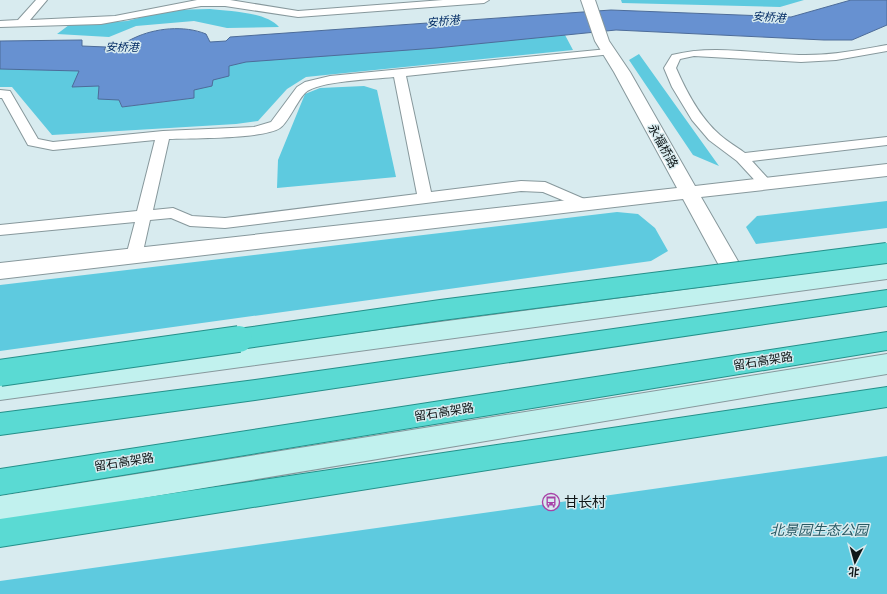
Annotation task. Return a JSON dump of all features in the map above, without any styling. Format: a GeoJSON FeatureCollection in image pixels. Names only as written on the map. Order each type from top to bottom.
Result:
{"type":"FeatureCollection","features":[{"type":"Feature","properties":{"kind":"highway"},"geometry":{"type":"LineString","coordinates":[[0,373],[441,310],[887,253]]}},
{"type":"Feature","properties":{"kind":"highway"},"geometry":{"type":"LineString","coordinates":[[0,424],[263,389],[887,298]]}},
{"type":"Feature","properties":{"kind":"highway","name":"留石高架路"},"geometry":{"type":"LineString","coordinates":[[0,482],[887,341]]}},
{"type":"Feature","properties":{"kind":"highway"},"geometry":{"type":"LineString","coordinates":[[0,533],[887,397]]}},
{"type":"Feature","properties":{"kind":"main road"},"geometry":{"type":"LineString","coordinates":[[0,390],[887,271]]}},
{"type":"Feature","properties":{"kind":"main road"},"geometry":{"type":"LineString","coordinates":[[0,509],[887,364]]}},
{"type":"Feature","properties":{"kind":"street","name":"永福桥路"},"geometry":{"type":"LineString","coordinates":[[590,5],[599,33],[608,52],[744,290]]}},
{"type":"Feature","properties":{"kind":"street"},"geometry":{"type":"LineString","coordinates":[[0,271],[887,170]]}},
{"type":"Feature","properties":{"kind":"lane"},"geometry":{"type":"LineString","coordinates":[[22,23],[42,0]]}},
{"type":"Feature","properties":{"kind":"lane"},"geometry":{"type":"LineString","coordinates":[[0,24],[115,19],[170,7],[213,2],[241,2],[277,13],[298,14],[484,0]]}},
{"type":"Feature","properties":{"kind":"lane"},"geometry":{"type":"LineString","coordinates":[[766,184],[742,158],[714,137],[697,117],[678,86],[670,68],[676,57],[694,53],[815,58],[836,57],[887,48]]}},
{"type":"Feature","properties":{"kind":"lane"},"geometry":{"type":"LineString","coordinates":[[0,94],[6,94],[33,142],[53,146],[163,135],[254,131],[276,125],[301,90],[309,85],[330,80],[608,52]]}},
{"type":"Feature","properties":{"kind":"lane"},"geometry":{"type":"LineString","coordinates":[[399,73],[425,198]]}},
{"type":"Feature","properties":{"kind":"lane"},"geometry":{"type":"LineString","coordinates":[[134,256],[163,135]]}},
{"type":"Feature","properties":{"kind":"lane"},"geometry":{"type":"LineString","coordinates":[[742,158],[887,141]]}},
{"type":"Feature","properties":{"kind":"lane"},"geometry":{"type":"LineString","coordinates":[[0,230],[173,213],[190,222],[225,223],[527,186],[545,187],[584,204]]}},
{"type":"Feature","properties":{"kind":"green space"},"geometry":{"type":"Polygon","coordinates":[[[621,0],[804,0],[780,7],[622,3],[621,0]]]}},
{"type":"Feature","properties":{"kind":"green space"},"geometry":{"type":"Polygon","coordinates":[[[210,9],[256,15],[273,22],[279,27],[227,28],[194,21],[136,26],[109,37],[57,34],[69,25],[127,21],[170,10],[210,9]]]}},
{"type":"Feature","properties":{"kind":"green space"},"geometry":{"type":"Polygon","coordinates":[[[565,35],[573,50],[306,77],[287,89],[258,121],[236,124],[52,135],[12,87],[0,87],[0,64],[90,58],[99,86],[119,100],[122,107],[193,98],[194,90],[229,66],[243,61],[565,35]]]}},
{"type":"Feature","properties":{"kind":"green space"},"geometry":{"type":"Polygon","coordinates":[[[639,54],[719,166],[693,155],[629,60],[639,54]]]}},
{"type":"Feature","properties":{"kind":"green space"},"geometry":{"type":"Polygon","coordinates":[[[364,86],[377,90],[396,177],[277,188],[278,160],[305,94],[320,88],[364,86]]]}},
{"type":"Feature","properties":{"kind":"green space"},"geometry":{"type":"Polygon","coordinates":[[[887,201],[887,228],[756,244],[746,227],[757,216],[887,201]]]}},
{"type":"Feature","properties":{"kind":"green space"},"geometry":{"type":"Polygon","coordinates":[[[617,212],[638,214],[655,228],[668,251],[651,261],[0,351],[0,285],[617,212]]]}},
{"type":"Feature","properties":{"kind":"green space","name":"北景园生态公园"},"geometry":{"type":"Polygon","coordinates":[[[887,456],[887,594],[0,594],[0,581],[887,456]]]}},
{"type":"Feature","properties":{"kind":"water","name":"安桥港"},"geometry":{"type":"Polygon","coordinates":[[[851,0],[887,0],[887,25],[852,40],[616,30],[436,48],[246,62],[229,66],[229,76],[213,80],[212,86],[194,90],[194,98],[122,107],[119,100],[98,99],[99,86],[72,87],[79,71],[0,69],[0,41],[82,40],[82,46],[106,47],[104,50],[114,50],[142,35],[170,29],[188,29],[197,31],[206,34],[210,42],[226,41],[230,37],[611,10],[791,17],[851,0]]]}},
{"type":"Feature","properties":{"kind":"place","name":"甘长村"},"geometry":{"type":"Point","coordinates":[551,502]}}]}
